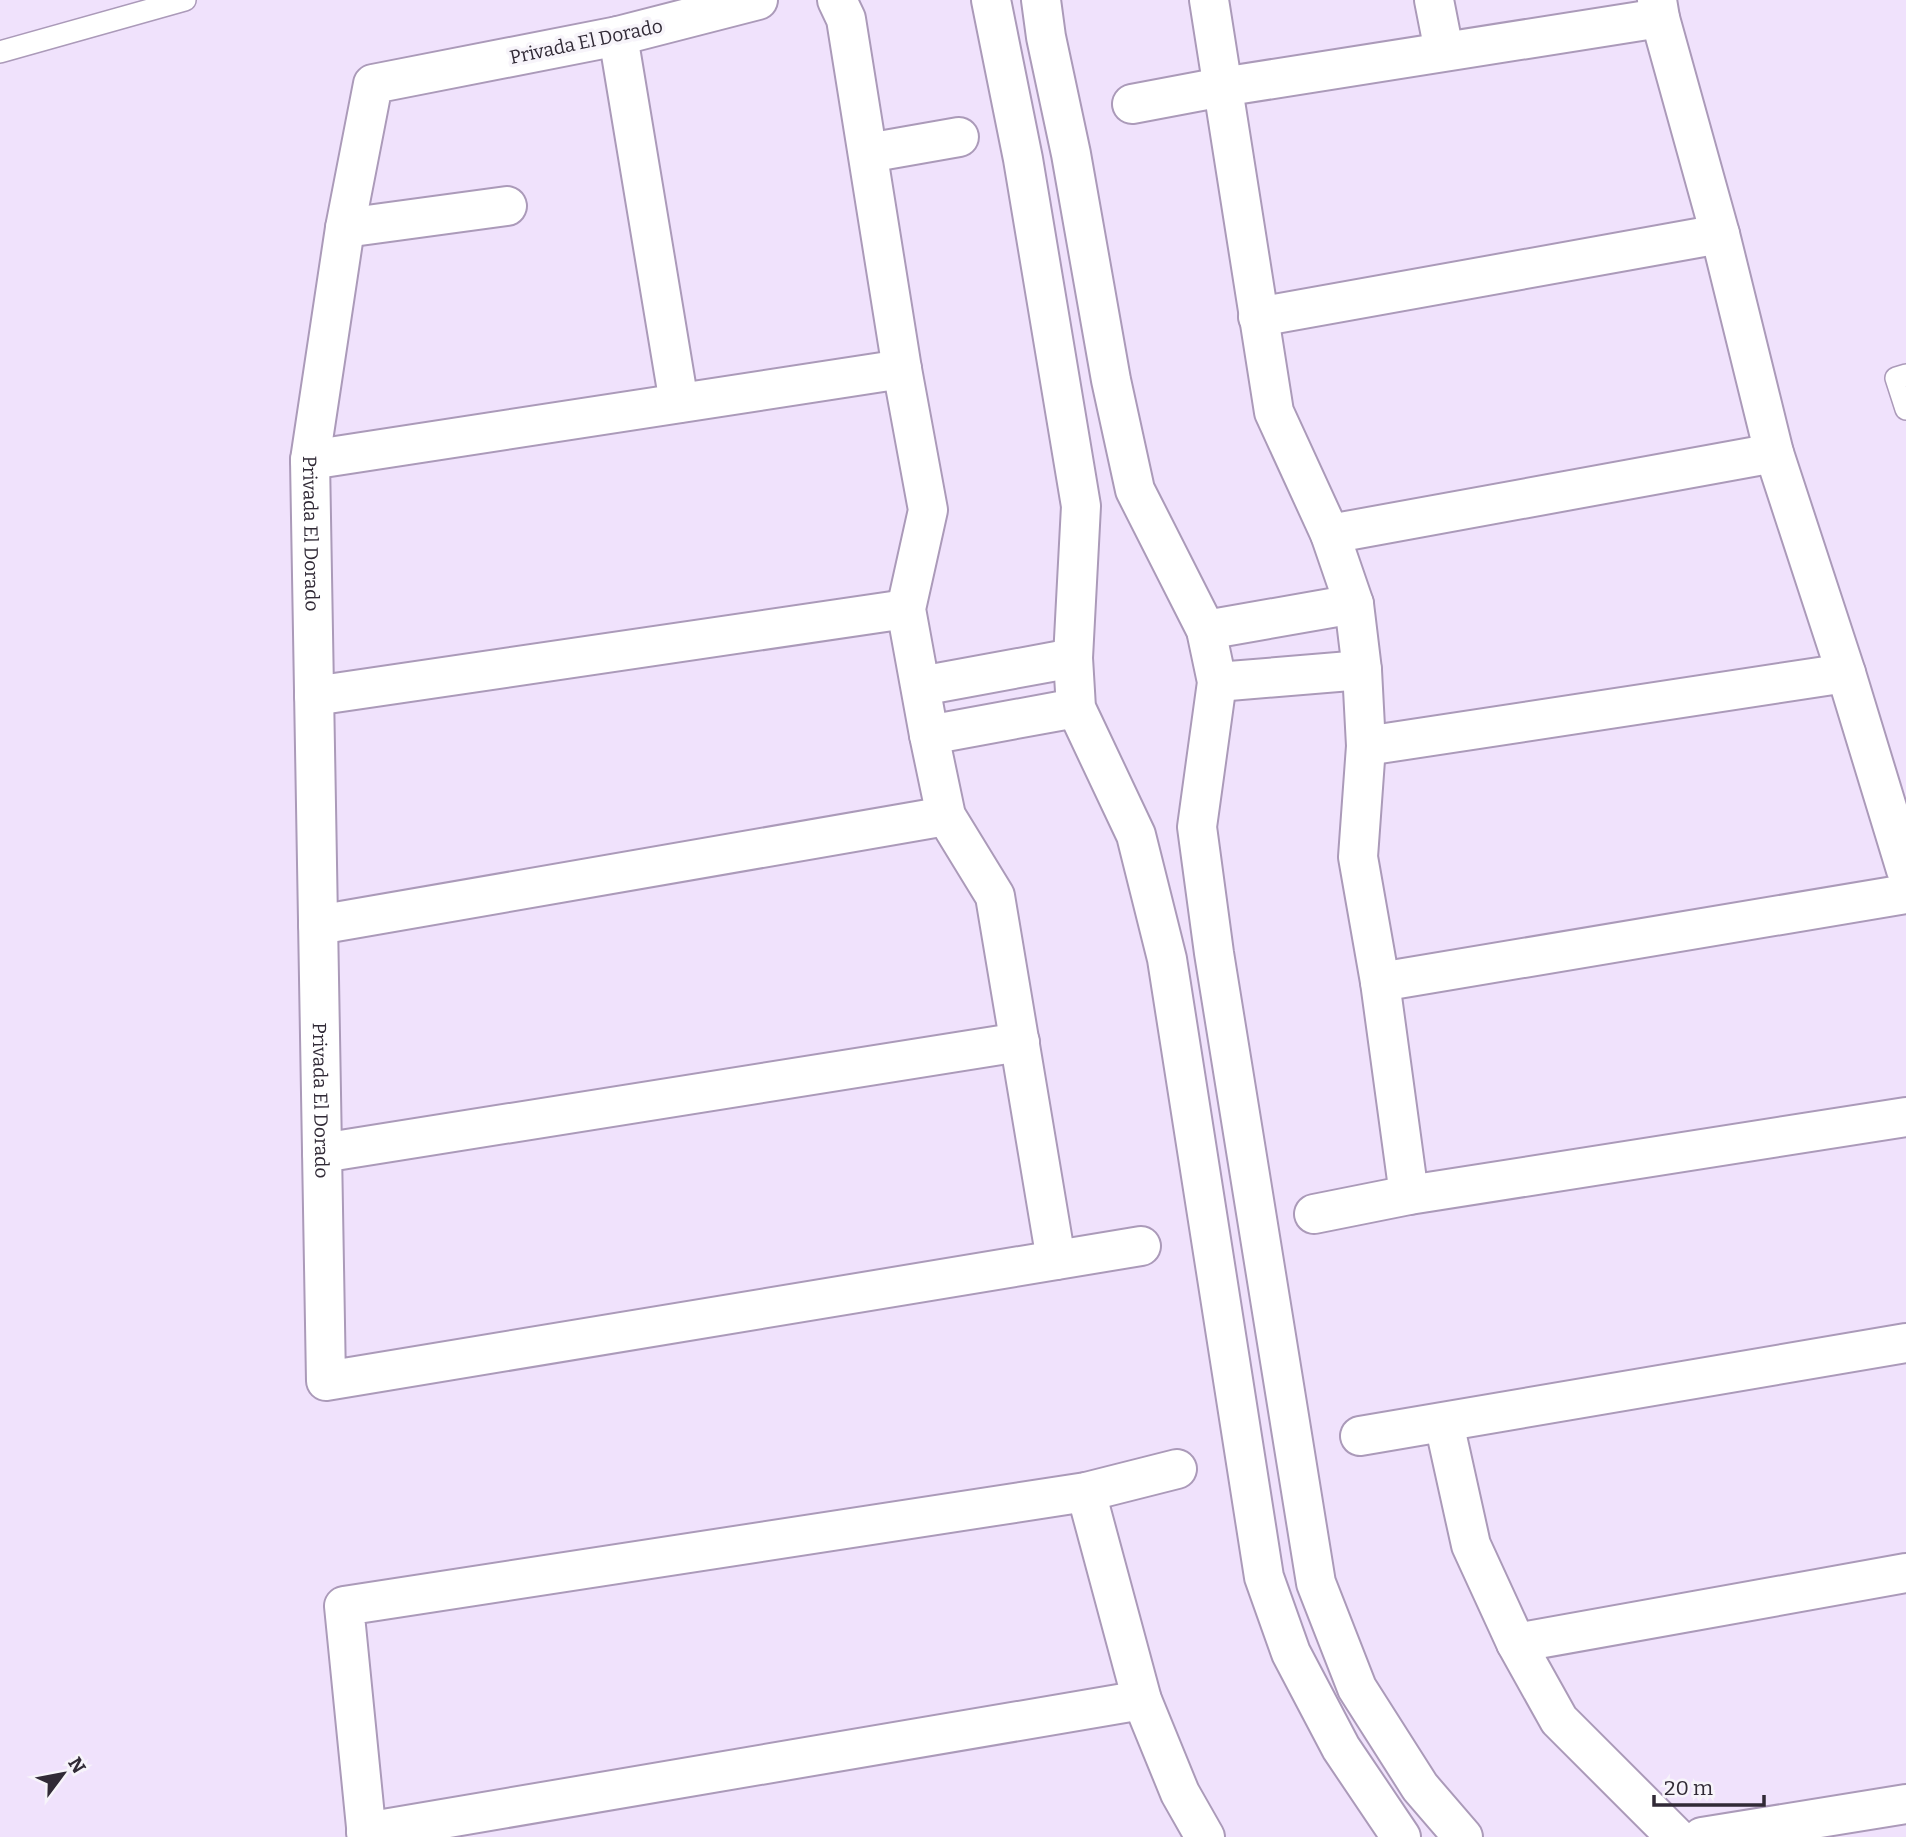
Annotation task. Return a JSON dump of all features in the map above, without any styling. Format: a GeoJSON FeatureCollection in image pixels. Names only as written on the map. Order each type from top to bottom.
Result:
{"type":"FeatureCollection","features":[{"type":"Feature","properties":{"kind":"street","name":"Privada El Dorado"},"geometry":{"type":"LineString","coordinates":[[758,0],[618,36],[373,84],[345,228],[310,460],[326,1381],[1056,1260]]}},
{"type":"Feature","properties":{"kind":"street"},"geometry":{"type":"LineString","coordinates":[[837,0],[846,19],[902,369],[928,510],[906,609],[946,816],[995,896],[1056,1260],[1141,1247]]}},
{"type":"Feature","properties":{"kind":"street"},"geometry":{"type":"LineString","coordinates":[[991,0],[1023,159],[1081,506],[1073,658],[1076,708],[1136,835],[1167,959],[1264,1577],[1291,1653],[1328,1724],[1341,1748],[1401,1837]]}},
{"type":"Feature","properties":{"kind":"street"},"geometry":{"type":"LineString","coordinates":[[1041,0],[1111,380],[1135,490],[1206,630],[1217,682],[1197,827],[1214,953],[1316,1583],[1357,1688],[1420,1787],[1463,1837]]}},
{"type":"Feature","properties":{"kind":"street"},"geometry":{"type":"LineString","coordinates":[[1209,0],[1274,412],[1330,534],[1354,604],[1362,670],[1366,746],[1358,857],[1380,982],[1409,1195]]}},
{"type":"Feature","properties":{"kind":"street"},"geometry":{"type":"LineString","coordinates":[[1434,0],[1444,51]]}},
{"type":"Feature","properties":{"kind":"street"},"geometry":{"type":"LineString","coordinates":[[1132,104],[1222,86],[1444,51],[1658,9],[1720,234],[1774,453],[1846,673],[1906,870]]}},
{"type":"Feature","properties":{"kind":"street"},"geometry":{"type":"LineString","coordinates":[[618,36],[679,403]]}},
{"type":"Feature","properties":{"kind":"street"},"geometry":{"type":"LineString","coordinates":[[868,153],[959,137]]}},
{"type":"Feature","properties":{"kind":"street"},"geometry":{"type":"LineString","coordinates":[[1023,159],[1071,154]]}},
{"type":"Feature","properties":{"kind":"street"},"geometry":{"type":"LineString","coordinates":[[345,228],[506,206]]}},
{"type":"Feature","properties":{"kind":"street"},"geometry":{"type":"LineString","coordinates":[[1258,317],[1720,234]]}},
{"type":"Feature","properties":{"kind":"street"},"geometry":{"type":"LineString","coordinates":[[310,460],[902,369]]}},
{"type":"Feature","properties":{"kind":"street"},"geometry":{"type":"LineString","coordinates":[[1060,387],[1111,380]]}},
{"type":"Feature","properties":{"kind":"street"},"geometry":{"type":"LineString","coordinates":[[1330,534],[1774,453]]}},
{"type":"Feature","properties":{"kind":"street"},"geometry":{"type":"LineString","coordinates":[[1206,630],[1354,604]]}},
{"type":"Feature","properties":{"kind":"street"},"geometry":{"type":"LineString","coordinates":[[314,696],[906,609]]}},
{"type":"Feature","properties":{"kind":"street"},"geometry":{"type":"LineString","coordinates":[[920,686],[1073,658]]}},
{"type":"Feature","properties":{"kind":"street"},"geometry":{"type":"LineString","coordinates":[[1217,682],[1362,670]]}},
{"type":"Feature","properties":{"kind":"street"},"geometry":{"type":"LineString","coordinates":[[1366,746],[1846,673]]}},
{"type":"Feature","properties":{"kind":"street"},"geometry":{"type":"LineString","coordinates":[[929,735],[1076,708]]}},
{"type":"Feature","properties":{"kind":"street"},"geometry":{"type":"LineString","coordinates":[[318,925],[946,816]]}},
{"type":"Feature","properties":{"kind":"street"},"geometry":{"type":"LineString","coordinates":[[1380,982],[1906,894]]}},
{"type":"Feature","properties":{"kind":"street"},"geometry":{"type":"LineString","coordinates":[[1167,959],[1214,953]]}},
{"type":"Feature","properties":{"kind":"street"},"geometry":{"type":"LineString","coordinates":[[322,1153],[1020,1042]]}},
{"type":"Feature","properties":{"kind":"street"},"geometry":{"type":"LineString","coordinates":[[1314,1214],[1409,1195],[1906,1117]]}},
{"type":"Feature","properties":{"kind":"street"},"geometry":{"type":"LineString","coordinates":[[1360,1436],[1906,1343]]}},
{"type":"Feature","properties":{"kind":"street"},"geometry":{"type":"LineString","coordinates":[[1444,1423],[1471,1545],[1516,1643],[1559,1720],[1676,1837]]}},
{"type":"Feature","properties":{"kind":"street"},"geometry":{"type":"LineString","coordinates":[[1142,1700],[367,1835],[344,1606],[1086,1492],[1177,1469]]}},
{"type":"Feature","properties":{"kind":"street"},"geometry":{"type":"LineString","coordinates":[[1086,1492],[1142,1700],[1180,1793],[1205,1837]]}},
{"type":"Feature","properties":{"kind":"street"},"geometry":{"type":"LineString","coordinates":[[1516,1643],[1906,1573]]}},
{"type":"Feature","properties":{"kind":"street"},"geometry":{"type":"LineString","coordinates":[[1702,1837],[1906,1804]]}},
{"type":"Feature","properties":{"kind":"lane"},"geometry":{"type":"LineString","coordinates":[[0,52],[185,0]]}},
{"type":"Feature","properties":{"kind":"lane"},"geometry":{"type":"LineString","coordinates":[[1906,375],[1896,378],[1906,409]]}}]}
